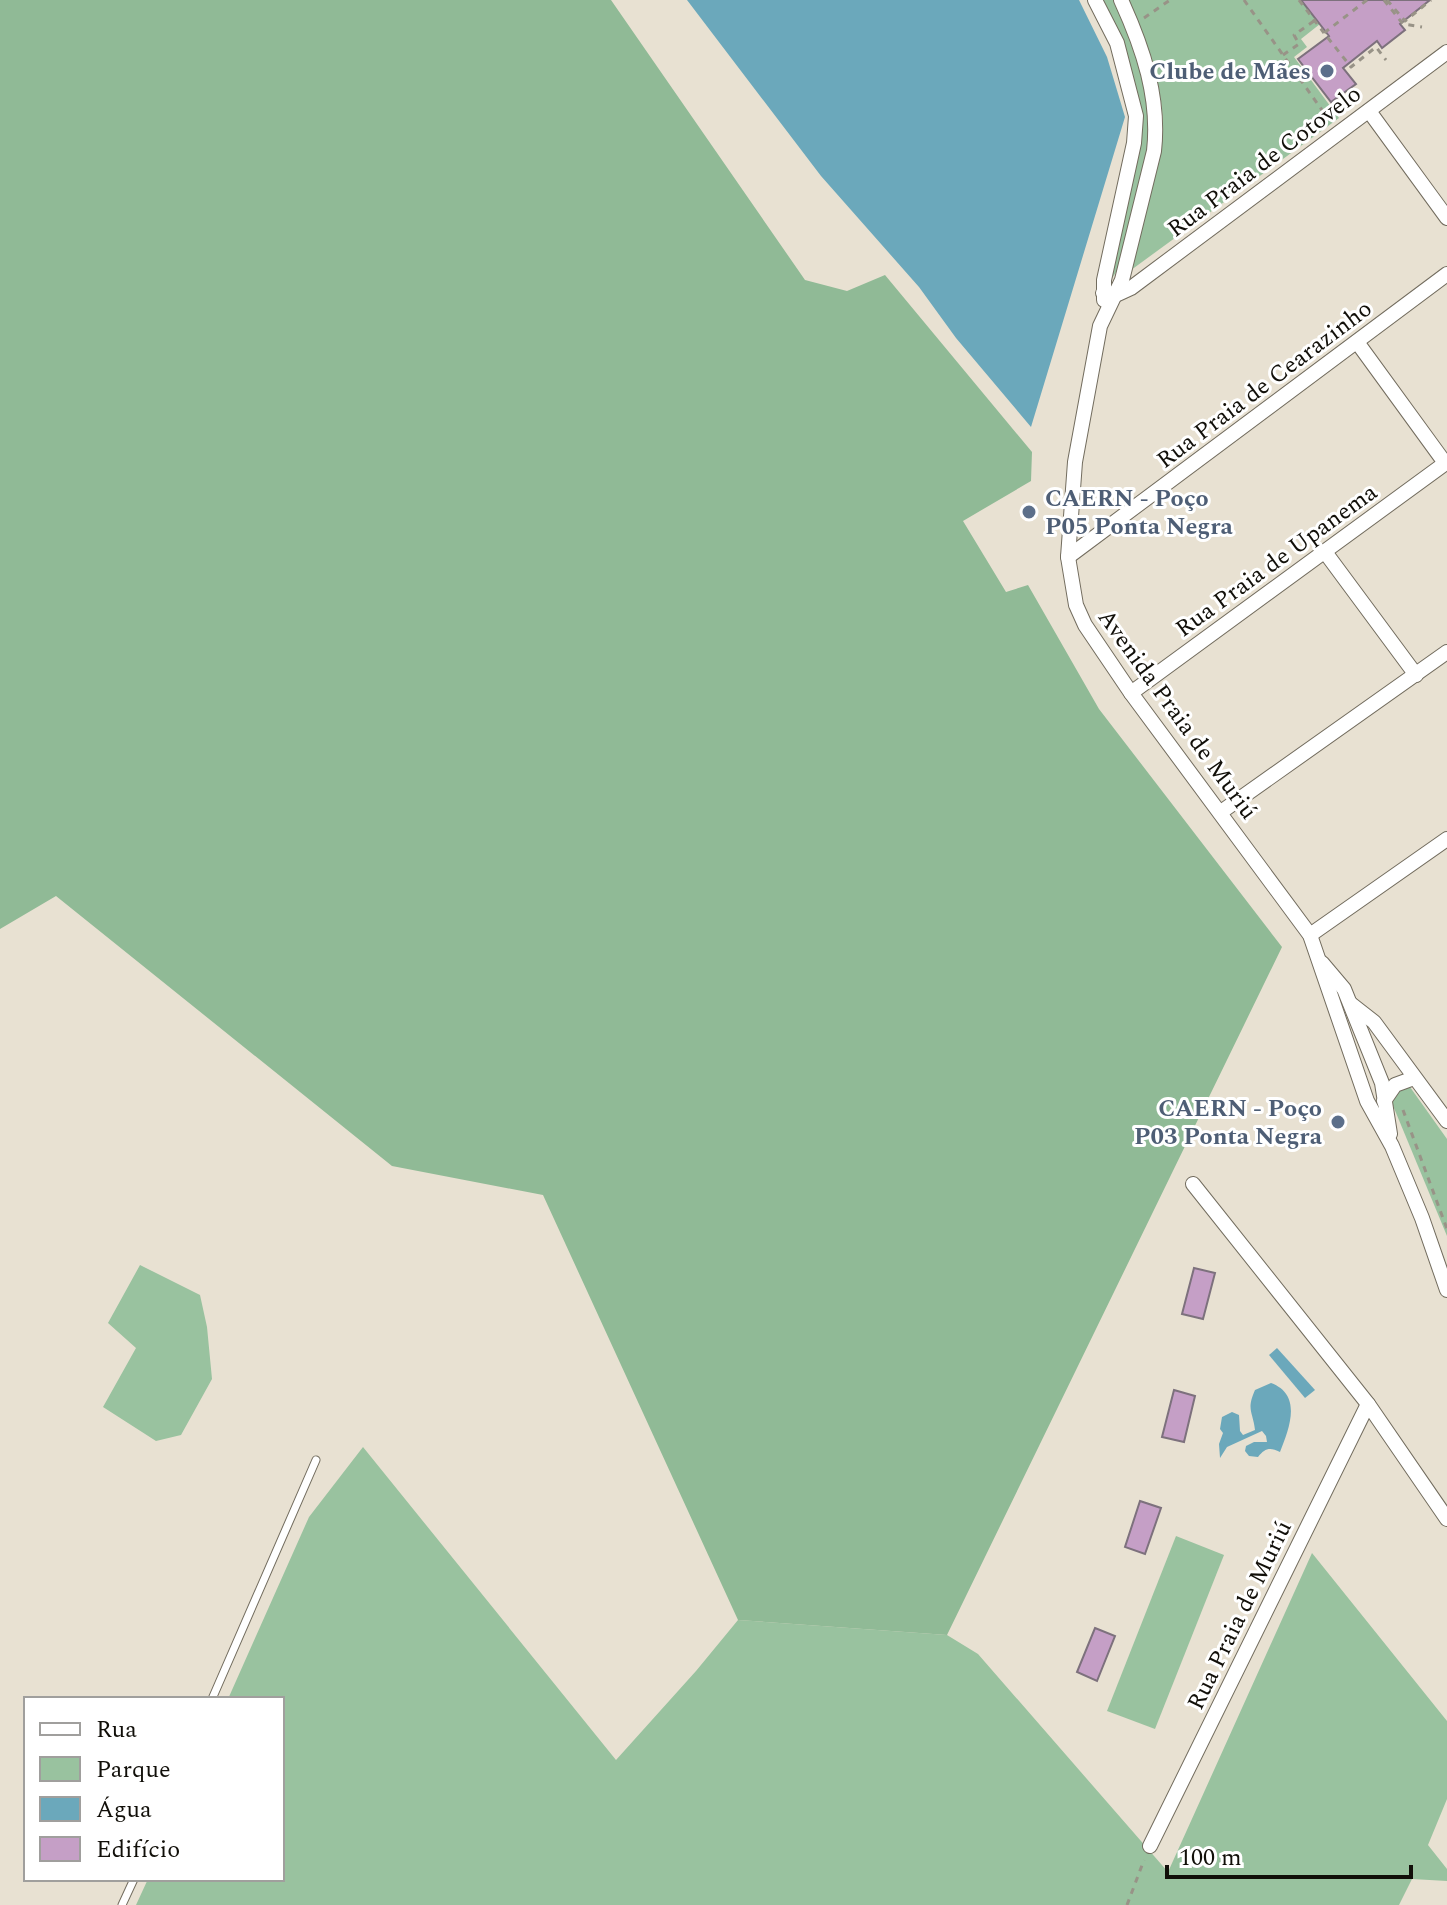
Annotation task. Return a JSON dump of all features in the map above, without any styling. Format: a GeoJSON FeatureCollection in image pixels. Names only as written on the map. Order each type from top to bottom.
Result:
{"type":"FeatureCollection","features":[{"type":"Feature","properties":{"kind":"street","name":"Avenida Praia de Muriú"},"geometry":{"type":"LineString","coordinates":[[1095,0],[1117,43],[1136,116],[1110,293],[1100,326],[1075,462],[1068,557],[1076,605],[1085,625],[1131,693],[1310,935]]}},
{"type":"Feature","properties":{"kind":"street","name":"Avenida Praia de Muriú"},"geometry":{"type":"LineString","coordinates":[[1110,293],[1154,151],[1157,113],[1151,84],[1121,0]]}},
{"type":"Feature","properties":{"kind":"street","name":"Rua Praia de Cotovelo"},"geometry":{"type":"LineString","coordinates":[[1110,293],[1131,288],[1447,52]]}},
{"type":"Feature","properties":{"kind":"street"},"geometry":{"type":"LineString","coordinates":[[1369,111],[1447,218]]}},
{"type":"Feature","properties":{"kind":"street","name":"Rua Praia de Cearazinho"},"geometry":{"type":"LineString","coordinates":[[1068,557],[1447,274]]}},
{"type":"Feature","properties":{"kind":"street"},"geometry":{"type":"LineString","coordinates":[[1357,342],[1446,462]]}},
{"type":"Feature","properties":{"kind":"street","name":"Rua Praia de Upanema"},"geometry":{"type":"LineString","coordinates":[[1131,693],[1446,462]]}},
{"type":"Feature","properties":{"kind":"street"},"geometry":{"type":"LineString","coordinates":[[1325,552],[1416,675]]}},
{"type":"Feature","properties":{"kind":"street"},"geometry":{"type":"LineString","coordinates":[[1221,812],[1447,652]]}},
{"type":"Feature","properties":{"kind":"street"},"geometry":{"type":"LineString","coordinates":[[1445,846],[1310,935],[1367,1101],[1392,1146],[1447,1290]]}},
{"type":"Feature","properties":{"kind":"street"},"geometry":{"type":"LineString","coordinates":[[1315,954],[1344,989],[1375,1065],[1382,1083],[1392,1146]]}},
{"type":"Feature","properties":{"kind":"street"},"geometry":{"type":"LineString","coordinates":[[1349,1003],[1374,1022],[1447,1121]]}},
{"type":"Feature","properties":{"kind":"street"},"geometry":{"type":"LineString","coordinates":[[1357,1071],[1402,1062]]}},
{"type":"Feature","properties":{"kind":"street"},"geometry":{"type":"LineString","coordinates":[[1385,1101],[1395,1085],[1414,1078]]}},
{"type":"Feature","properties":{"kind":"street"},"geometry":{"type":"LineString","coordinates":[[1367,1101],[1385,1101]]}},
{"type":"Feature","properties":{"kind":"street"},"geometry":{"type":"LineString","coordinates":[[1193,1184],[1368,1404],[1447,1519]]}},
{"type":"Feature","properties":{"kind":"street","name":"Rua Praia de Muriú"},"geometry":{"type":"LineString","coordinates":[[1150,1846],[1368,1404]]}},
{"type":"Feature","properties":{"kind":"lane"},"geometry":{"type":"LineString","coordinates":[[213,1697],[316,1460]]}},
{"type":"Feature","properties":{"kind":"lane"},"geometry":{"type":"LineString","coordinates":[[122,1905],[133,1881]]}},
{"type":"Feature","properties":{"kind":"path"},"geometry":{"type":"LineString","coordinates":[[1140,20],[1170,0]]}},
{"type":"Feature","properties":{"kind":"path"},"geometry":{"type":"LineString","coordinates":[[1244,0],[1338,133]]}},
{"type":"Feature","properties":{"kind":"path"},"geometry":{"type":"LineString","coordinates":[[1299,0],[1351,67],[1375,45],[1386,60]]}},
{"type":"Feature","properties":{"kind":"path"},"geometry":{"type":"LineString","coordinates":[[1324,33],[1367,0]]}},
{"type":"Feature","properties":{"kind":"path"},"geometry":{"type":"LineString","coordinates":[[1386,0],[1405,21],[1431,0]]}},
{"type":"Feature","properties":{"kind":"path"},"geometry":{"type":"LineString","coordinates":[[1386,0],[1403,24],[1422,27]]}},
{"type":"Feature","properties":{"kind":"path"},"geometry":{"type":"LineString","coordinates":[[1283,55],[1299,44],[1294,35],[1314,21]]}},
{"type":"Feature","properties":{"kind":"path"},"geometry":{"type":"LineString","coordinates":[[1348,90],[1353,100]]}},
{"type":"Feature","properties":{"kind":"path"},"geometry":{"type":"LineString","coordinates":[[1403,1110],[1447,1229]]}},
{"type":"Feature","properties":{"kind":"path"},"geometry":{"type":"LineString","coordinates":[[1127,1905],[1150,1846]]}},
{"type":"Feature","properties":{"kind":"green space"},"geometry":{"type":"Polygon","coordinates":[[[0,0],[611,0],[805,280],[847,291],[885,275],[1032,452],[1031,481],[963,521],[1006,592],[1028,585],[1099,709],[1282,947],[947,1635],[738,1620],[543,1195],[392,1166],[56,896],[0,929],[0,0]]]}},
{"type":"Feature","properties":{"kind":"green space"},"geometry":{"type":"Polygon","coordinates":[[[1101,0],[1115,0],[1136,52],[1152,110],[1153,135],[1118,269],[1111,280],[1141,130],[1101,0]]]}},
{"type":"Feature","properties":{"kind":"green space"},"geometry":{"type":"Polygon","coordinates":[[[1127,0],[1301,0],[1320,24],[1301,39],[1307,47],[1294,57],[1339,118],[1127,273],[1154,182],[1163,130],[1157,80],[1127,0]]]}},
{"type":"Feature","properties":{"kind":"green space"},"geometry":{"type":"Polygon","coordinates":[[[1405,1080],[1447,1139],[1447,1236],[1389,1096],[1405,1080]]]}},
{"type":"Feature","properties":{"kind":"green space"},"geometry":{"type":"Polygon","coordinates":[[[140,1265],[200,1295],[207,1327],[212,1379],[181,1435],[156,1441],[103,1407],[136,1348],[108,1323],[140,1265]]]}},
{"type":"Feature","properties":{"kind":"green space"},"geometry":{"type":"Polygon","coordinates":[[[363,1447],[616,1760],[738,1620],[947,1635],[978,1654],[1168,1872],[1312,1553],[1447,1721],[1447,1799],[1428,1845],[1447,1869],[1447,1881],[1412,1879],[1399,1905],[136,1905],[147,1881],[284,1881],[284,1697],[229,1697],[309,1517],[363,1447]]]}},
{"type":"Feature","properties":{"kind":"green space"},"geometry":{"type":"Polygon","coordinates":[[[1176,1536],[1224,1555],[1155,1729],[1107,1711],[1176,1536]]]}},
{"type":"Feature","properties":{"kind":"water"},"geometry":{"type":"Polygon","coordinates":[[[687,0],[1079,0],[1107,57],[1125,117],[1031,427],[956,338],[919,287],[821,176],[687,0]]]}},
{"type":"Feature","properties":{"kind":"water"},"geometry":{"type":"Polygon","coordinates":[[[1277,1348],[1315,1390],[1305,1398],[1269,1355],[1277,1348]]]}},
{"type":"Feature","properties":{"kind":"water"},"geometry":{"type":"Polygon","coordinates":[[[1271,1383],[1281,1388],[1290,1404],[1290,1423],[1280,1452],[1268,1449],[1258,1457],[1249,1456],[1246,1446],[1254,1442],[1267,1442],[1262,1431],[1227,1447],[1220,1458],[1222,1417],[1232,1412],[1239,1415],[1243,1435],[1255,1430],[1252,1397],[1255,1390],[1271,1383]]]}},
{"type":"Feature","properties":{"kind":"building"},"geometry":{"type":"Polygon","coordinates":[[[1301,0],[1430,0],[1400,24],[1405,30],[1382,48],[1377,41],[1343,68],[1356,84],[1331,102],[1298,59],[1329,36],[1301,0]]]}},
{"type":"Feature","properties":{"kind":"building"},"geometry":{"type":"Polygon","coordinates":[[[1194,1268],[1215,1273],[1203,1319],[1182,1314],[1194,1268]]]}},
{"type":"Feature","properties":{"kind":"building"},"geometry":{"type":"Polygon","coordinates":[[[1174,1390],[1195,1396],[1184,1442],[1162,1437],[1174,1390]]]}},
{"type":"Feature","properties":{"kind":"building"},"geometry":{"type":"Polygon","coordinates":[[[1140,1501],[1161,1508],[1145,1554],[1125,1547],[1140,1501]]]}},
{"type":"Feature","properties":{"kind":"building"},"geometry":{"type":"Polygon","coordinates":[[[1095,1628],[1115,1636],[1097,1681],[1077,1672],[1095,1628]]]}},
{"type":"Feature","properties":{"kind":"place","name":"Clube de Mães"},"geometry":{"type":"Point","coordinates":[1327,71]}},
{"type":"Feature","properties":{"kind":"place","name":"CAERN - Poço P05 Ponta Negra"},"geometry":{"type":"Point","coordinates":[1029,512]}},
{"type":"Feature","properties":{"kind":"place","name":"CAERN - Poço P03 Ponta Negra"},"geometry":{"type":"Point","coordinates":[1338,1122]}}]}
